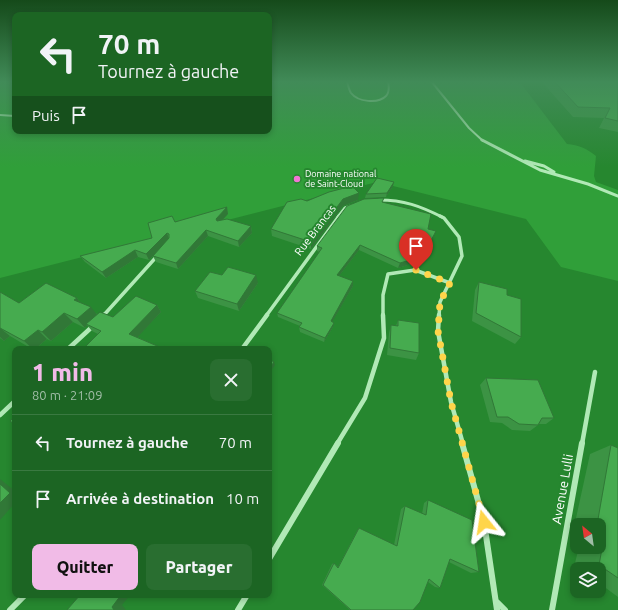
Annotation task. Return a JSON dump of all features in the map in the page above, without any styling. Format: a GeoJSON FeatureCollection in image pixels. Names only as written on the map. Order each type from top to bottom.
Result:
{"type":"FeatureCollection","features":[{"type":"Feature","properties":{"kind":"street"},"geometry":{"type":"LineString","coordinates":[[455,109],[475,134],[487,143],[540,170],[556,174],[618,196]]}},
{"type":"Feature","properties":{"kind":"street"},"geometry":{"type":"LineString","coordinates":[[0,115],[12,116]]}},
{"type":"Feature","properties":{"kind":"street"},"geometry":{"type":"LineString","coordinates":[[521,160],[539,163],[548,167],[556,174]]}},
{"type":"Feature","properties":{"kind":"street"},"geometry":{"type":"LineString","coordinates":[[370,201],[390,200],[418,205],[444,218],[459,237],[462,256],[440,302],[438,331],[451,402],[484,522],[497,610]]}},
{"type":"Feature","properties":{"kind":"street","name":"Rue Brancas"},"geometry":{"type":"LineString","coordinates":[[244,346],[345,208],[357,203]]}},
{"type":"Feature","properties":{"kind":"street"},"geometry":{"type":"LineString","coordinates":[[71,346],[103,316],[159,254]]}},
{"type":"Feature","properties":{"kind":"street"},"geometry":{"type":"LineString","coordinates":[[272,554],[365,398],[384,338],[383,295],[388,274],[416,270],[450,283]]}},
{"type":"Feature","properties":{"kind":"street","name":"Avenue Lulli"},"geometry":{"type":"LineString","coordinates":[[552,610],[595,372]]}},
{"type":"Feature","properties":{"kind":"street"},"geometry":{"type":"LineString","coordinates":[[0,415],[12,404]]}},
{"type":"Feature","properties":{"kind":"street"},"geometry":{"type":"LineString","coordinates":[[10,610],[22,598]]}},
{"type":"Feature","properties":{"kind":"street"},"geometry":{"type":"LineString","coordinates":[[238,610],[245,598]]}},
{"type":"Feature","properties":{"kind":"street"},"geometry":{"type":"LineString","coordinates":[[497,602],[505,610]]}},
{"type":"Feature","properties":{"kind":"green space","name":"Domaine national de Saint-Cloud"},"geometry":{"type":"Polygon","coordinates":[[[0,109],[12,109],[12,134],[272,134],[272,109],[541,109],[567,144],[582,147],[596,156],[594,176],[596,182],[618,190],[618,281],[561,267],[526,219],[377,182],[0,278],[0,109]]]}},
{"type":"Feature","properties":{"kind":"building"},"geometry":{"type":"Polygon","coordinates":[[[609,109],[618,109],[618,121],[605,118],[609,109]]]}},
{"type":"Feature","properties":{"kind":"building"},"geometry":{"type":"Polygon","coordinates":[[[377,178],[394,182],[387,193],[366,194],[377,178]]]}},
{"type":"Feature","properties":{"kind":"building"},"geometry":{"type":"Polygon","coordinates":[[[352,186],[359,193],[343,199],[311,242],[271,229],[287,202],[301,199],[307,201],[329,192],[352,186]]]}},
{"type":"Feature","properties":{"kind":"building"},"geometry":{"type":"Polygon","coordinates":[[[384,198],[382,202],[431,214],[428,229],[436,231],[423,256],[400,263],[360,245],[337,275],[353,281],[331,321],[334,323],[325,338],[299,327],[302,323],[277,313],[322,248],[317,246],[347,206],[364,199],[384,198]]]}},
{"type":"Feature","properties":{"kind":"building"},"geometry":{"type":"Polygon","coordinates":[[[227,207],[216,219],[217,221],[227,219],[251,226],[238,241],[206,230],[176,263],[153,256],[169,238],[169,234],[167,233],[146,254],[135,250],[102,272],[80,256],[152,238],[148,223],[172,216],[175,222],[227,207]]]}},
{"type":"Feature","properties":{"kind":"building"},"geometry":{"type":"Polygon","coordinates":[[[228,267],[256,275],[237,304],[195,291],[210,272],[222,275],[228,267]]]}},
{"type":"Feature","properties":{"kind":"building"},"geometry":{"type":"Polygon","coordinates":[[[479,282],[507,289],[507,295],[521,299],[521,337],[476,313],[479,282]]]}},
{"type":"Feature","properties":{"kind":"building"},"geometry":{"type":"Polygon","coordinates":[[[46,283],[77,298],[74,300],[91,307],[77,319],[64,313],[42,332],[38,330],[24,341],[0,328],[0,292],[19,303],[46,283]]]}},
{"type":"Feature","properties":{"kind":"building"},"geometry":{"type":"Polygon","coordinates":[[[136,296],[157,305],[129,334],[157,346],[86,346],[101,331],[86,324],[100,312],[113,317],[136,296]]]}},
{"type":"Feature","properties":{"kind":"building"},"geometry":{"type":"Polygon","coordinates":[[[398,320],[419,323],[419,353],[390,348],[391,325],[398,326],[398,320]]]}},
{"type":"Feature","properties":{"kind":"building"},"geometry":{"type":"Polygon","coordinates":[[[486,378],[538,380],[554,418],[542,418],[538,425],[519,424],[508,417],[497,417],[486,378]]]}},
{"type":"Feature","properties":{"kind":"building"},"geometry":{"type":"Polygon","coordinates":[[[611,445],[618,448],[618,578],[606,570],[606,562],[600,562],[601,554],[606,554],[606,518],[598,518],[611,445]]]}},
{"type":"Feature","properties":{"kind":"building"},"geometry":{"type":"Polygon","coordinates":[[[0,484],[10,493],[0,503],[0,484]]]}},
{"type":"Feature","properties":{"kind":"building"},"geometry":{"type":"Polygon","coordinates":[[[428,500],[472,520],[479,572],[450,559],[440,588],[429,579],[420,602],[413,610],[351,610],[323,585],[334,563],[338,568],[359,528],[397,546],[405,506],[426,515],[428,500]]]}},
{"type":"Feature","properties":{"kind":"building"},"geometry":{"type":"Polygon","coordinates":[[[77,598],[119,598],[112,607],[114,610],[67,610],[77,598]]]}},
{"type":"Feature","properties":{"kind":"place","name":"Domaine national de Saint-Cloud"},"geometry":{"type":"Point","coordinates":[297,179]}},
{"type":"Feature","properties":{"kind":"route"},"geometry":{"type":"LineString","coordinates":[[416,270],[450,283],[440,302],[438,331],[451,402],[484,522]]}}]}
